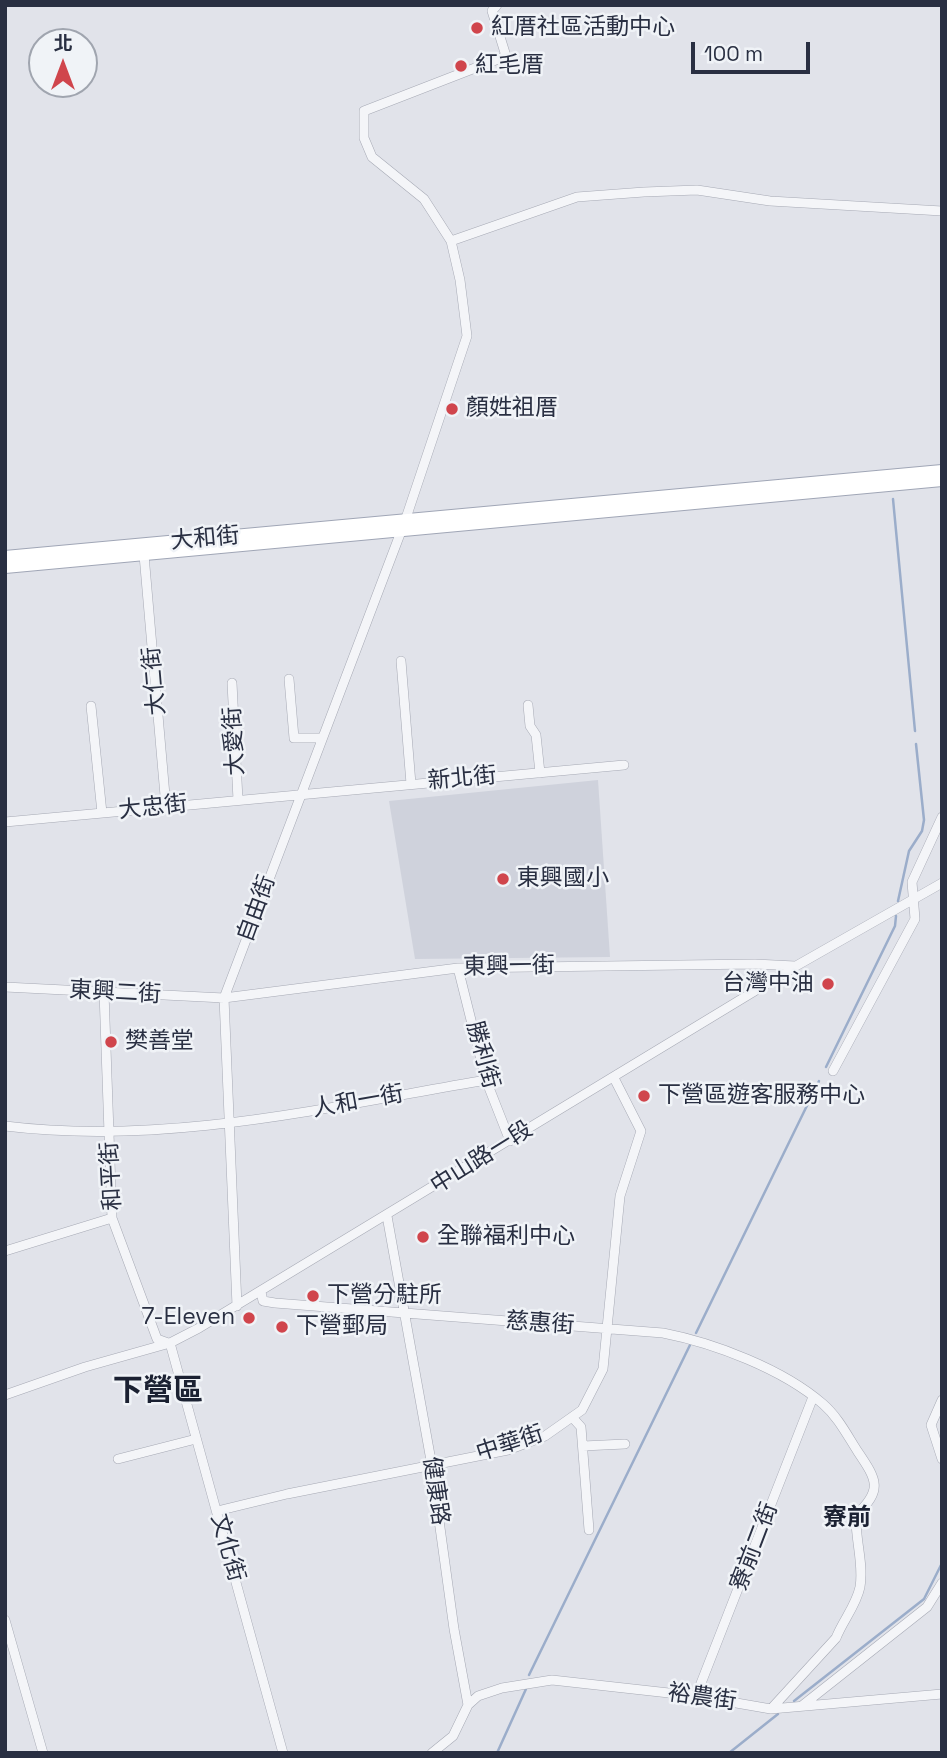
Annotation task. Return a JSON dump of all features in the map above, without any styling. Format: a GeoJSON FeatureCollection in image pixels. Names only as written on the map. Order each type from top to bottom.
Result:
{"type":"FeatureCollection","features":[{"type":"Feature","properties":{"kind":"main road"},"geometry":{"type":"LineString","coordinates":[[403,526],[942,471]]}},
{"type":"Feature","properties":{"kind":"main road"},"geometry":{"type":"LineString","coordinates":[[403,526],[942,480]]}},
{"type":"Feature","properties":{"kind":"main road","name":"大和街"},"geometry":{"type":"LineString","coordinates":[[5,567],[144,555],[403,526]]}},
{"type":"Feature","properties":{"kind":"main road","name":"大和街"},"geometry":{"type":"LineString","coordinates":[[5,557],[403,526]]}},
{"type":"Feature","properties":{"kind":"street"},"geometry":{"type":"LineString","coordinates":[[497,5],[492,10],[506,56],[364,111],[364,138],[372,157],[424,198],[451,241],[577,197],[666,190],[697,190],[770,201],[942,211]]}},
{"type":"Feature","properties":{"kind":"street","name":"自由街"},"geometry":{"type":"LineString","coordinates":[[237,1306],[224,998],[403,526],[467,341],[468,326],[451,241]]}},
{"type":"Feature","properties":{"kind":"street","name":"大仁街"},"geometry":{"type":"LineString","coordinates":[[144,555],[166,807]]}},
{"type":"Feature","properties":{"kind":"street"},"geometry":{"type":"LineString","coordinates":[[401,661],[411,784]]}},
{"type":"Feature","properties":{"kind":"street"},"geometry":{"type":"LineString","coordinates":[[289,679],[294,738],[321,738]]}},
{"type":"Feature","properties":{"kind":"street","name":"大愛街"},"geometry":{"type":"LineString","coordinates":[[232,683],[238,800]]}},
{"type":"Feature","properties":{"kind":"street"},"geometry":{"type":"LineString","coordinates":[[528,705],[530,726],[536,736],[540,773]]}},
{"type":"Feature","properties":{"kind":"street"},"geometry":{"type":"LineString","coordinates":[[90,706],[102,813]]}},
{"type":"Feature","properties":{"kind":"street","name":"新北街"},"geometry":{"type":"LineString","coordinates":[[300,793],[624,765]]}},
{"type":"Feature","properties":{"kind":"street","name":"大忠街"},"geometry":{"type":"LineString","coordinates":[[5,822],[300,793]]}},
{"type":"Feature","properties":{"kind":"street"},"geometry":{"type":"LineString","coordinates":[[833,1072],[915,919],[912,882],[942,817]]}},
{"type":"Feature","properties":{"kind":"street","name":"中山路一段"},"geometry":{"type":"LineString","coordinates":[[5,1395],[85,1367],[170,1343],[261,1292],[796,967],[942,883]]}},
{"type":"Feature","properties":{"kind":"street","name":"東興一街"},"geometry":{"type":"LineString","coordinates":[[224,998],[458,968],[755,964],[796,967]]}},
{"type":"Feature","properties":{"kind":"street","name":"勝利街"},"geometry":{"type":"LineString","coordinates":[[458,968],[486,1080],[510,1141]]}},
{"type":"Feature","properties":{"kind":"street","name":"東興二街"},"geometry":{"type":"LineString","coordinates":[[5,987],[224,998]]}},
{"type":"Feature","properties":{"kind":"street","name":"和平街"},"geometry":{"type":"LineString","coordinates":[[104,992],[113,1218],[157,1339],[170,1343]]}},
{"type":"Feature","properties":{"kind":"street","name":"中華街"},"geometry":{"type":"LineString","coordinates":[[217,1511],[508,1450],[545,1436],[582,1410],[603,1369],[620,1191],[641,1131],[614,1079]]}},
{"type":"Feature","properties":{"kind":"street","name":"人和一街"},"geometry":{"type":"LineString","coordinates":[[5,1126],[54,1132],[109,1132],[230,1124],[486,1080]]}},
{"type":"Feature","properties":{"kind":"street","name":"健康路"},"geometry":{"type":"LineString","coordinates":[[387,1216],[431,1464],[454,1629],[468,1705]]}},
{"type":"Feature","properties":{"kind":"street"},"geometry":{"type":"LineString","coordinates":[[5,1251],[113,1218]]}},
{"type":"Feature","properties":{"kind":"street","name":"慈惠街"},"geometry":{"type":"LineString","coordinates":[[261,1292],[263,1301],[663,1333],[706,1343],[790,1381],[813,1397],[836,1418],[875,1485],[873,1499],[856,1515],[861,1568],[854,1606],[841,1624],[836,1638],[771,1709]]}},
{"type":"Feature","properties":{"kind":"street","name":"文化街"},"geometry":{"type":"LineString","coordinates":[[170,1343],[283,1753]]}},
{"type":"Feature","properties":{"kind":"street","name":"寮前二街"},"geometry":{"type":"LineString","coordinates":[[696,1696],[813,1397]]}},
{"type":"Feature","properties":{"kind":"street"},"geometry":{"type":"LineString","coordinates":[[942,1400],[931,1425],[942,1459]]}},
{"type":"Feature","properties":{"kind":"street"},"geometry":{"type":"LineString","coordinates":[[572,1417],[581,1427],[589,1530]]}},
{"type":"Feature","properties":{"kind":"street"},"geometry":{"type":"LineString","coordinates":[[118,1459],[196,1439]]}},
{"type":"Feature","properties":{"kind":"street"},"geometry":{"type":"LineString","coordinates":[[583,1446],[625,1444]]}},
{"type":"Feature","properties":{"kind":"street"},"geometry":{"type":"LineString","coordinates":[[802,1706],[927,1607],[942,1583]]}},
{"type":"Feature","properties":{"kind":"street"},"geometry":{"type":"LineString","coordinates":[[5,1620],[43,1753]]}},
{"type":"Feature","properties":{"kind":"street","name":"裕農街"},"geometry":{"type":"LineString","coordinates":[[468,1705],[478,1696],[502,1688],[552,1680],[696,1696],[771,1709],[942,1693]]}},
{"type":"Feature","properties":{"kind":"street"},"geometry":{"type":"LineString","coordinates":[[432,1753],[453,1736],[468,1705]]}},
{"type":"Feature","properties":{"kind":"shaded area","name":"東興國小"},"geometry":{"type":"Polygon","coordinates":[[[598,780],[610,957],[415,959],[389,801],[598,780]]]}},
{"type":"Feature","properties":{"kind":"waterway"},"geometry":{"type":"LineString","coordinates":[[893,499],[915,731]]}},
{"type":"Feature","properties":{"kind":"waterway"},"geometry":{"type":"LineString","coordinates":[[898,901],[909,851],[922,831],[924,820],[916,744]]}},
{"type":"Feature","properties":{"kind":"waterway"},"geometry":{"type":"LineString","coordinates":[[826,1067],[895,926],[896,916]]}},
{"type":"Feature","properties":{"kind":"waterway"},"geometry":{"type":"LineString","coordinates":[[696,1333],[819,1081]]}},
{"type":"Feature","properties":{"kind":"waterway"},"geometry":{"type":"LineString","coordinates":[[529,1675],[690,1345]]}},
{"type":"Feature","properties":{"kind":"waterway"},"geometry":{"type":"LineString","coordinates":[[794,1701],[924,1599],[942,1563]]}},
{"type":"Feature","properties":{"kind":"waterway"},"geometry":{"type":"LineString","coordinates":[[497,1753],[526,1689]]}},
{"type":"Feature","properties":{"kind":"waterway"},"geometry":{"type":"LineString","coordinates":[[729,1753],[778,1714]]}},
{"type":"Feature","properties":{"kind":"place","name":"紅厝社區活動中心"},"geometry":{"type":"Point","coordinates":[477,28]}},
{"type":"Feature","properties":{"kind":"place","name":"紅毛厝"},"geometry":{"type":"Point","coordinates":[461,66]}},
{"type":"Feature","properties":{"kind":"place","name":"顏姓祖厝"},"geometry":{"type":"Point","coordinates":[452,409]}},
{"type":"Feature","properties":{"kind":"place","name":"東興國小"},"geometry":{"type":"Point","coordinates":[503,879]}},
{"type":"Feature","properties":{"kind":"place","name":"台灣中油"},"geometry":{"type":"Point","coordinates":[828,984]}},
{"type":"Feature","properties":{"kind":"place","name":"樊善堂"},"geometry":{"type":"Point","coordinates":[111,1042]}},
{"type":"Feature","properties":{"kind":"place","name":"下營區遊客服務中心"},"geometry":{"type":"Point","coordinates":[644,1096]}},
{"type":"Feature","properties":{"kind":"place","name":"全聯福利中心"},"geometry":{"type":"Point","coordinates":[423,1237]}},
{"type":"Feature","properties":{"kind":"place","name":"下營分駐所"},"geometry":{"type":"Point","coordinates":[313,1296]}},
{"type":"Feature","properties":{"kind":"place","name":"7-Eleven"},"geometry":{"type":"Point","coordinates":[249,1318]}},
{"type":"Feature","properties":{"kind":"place","name":"下營郵局"},"geometry":{"type":"Point","coordinates":[282,1327]}},
{"type":"Feature","properties":{"kind":"district","name":"下營區"},"geometry":{"type":"Point","coordinates":[158,1392]}},
{"type":"Feature","properties":{"kind":"district","name":"寮前"},"geometry":{"type":"Point","coordinates":[847,1518]}}]}
